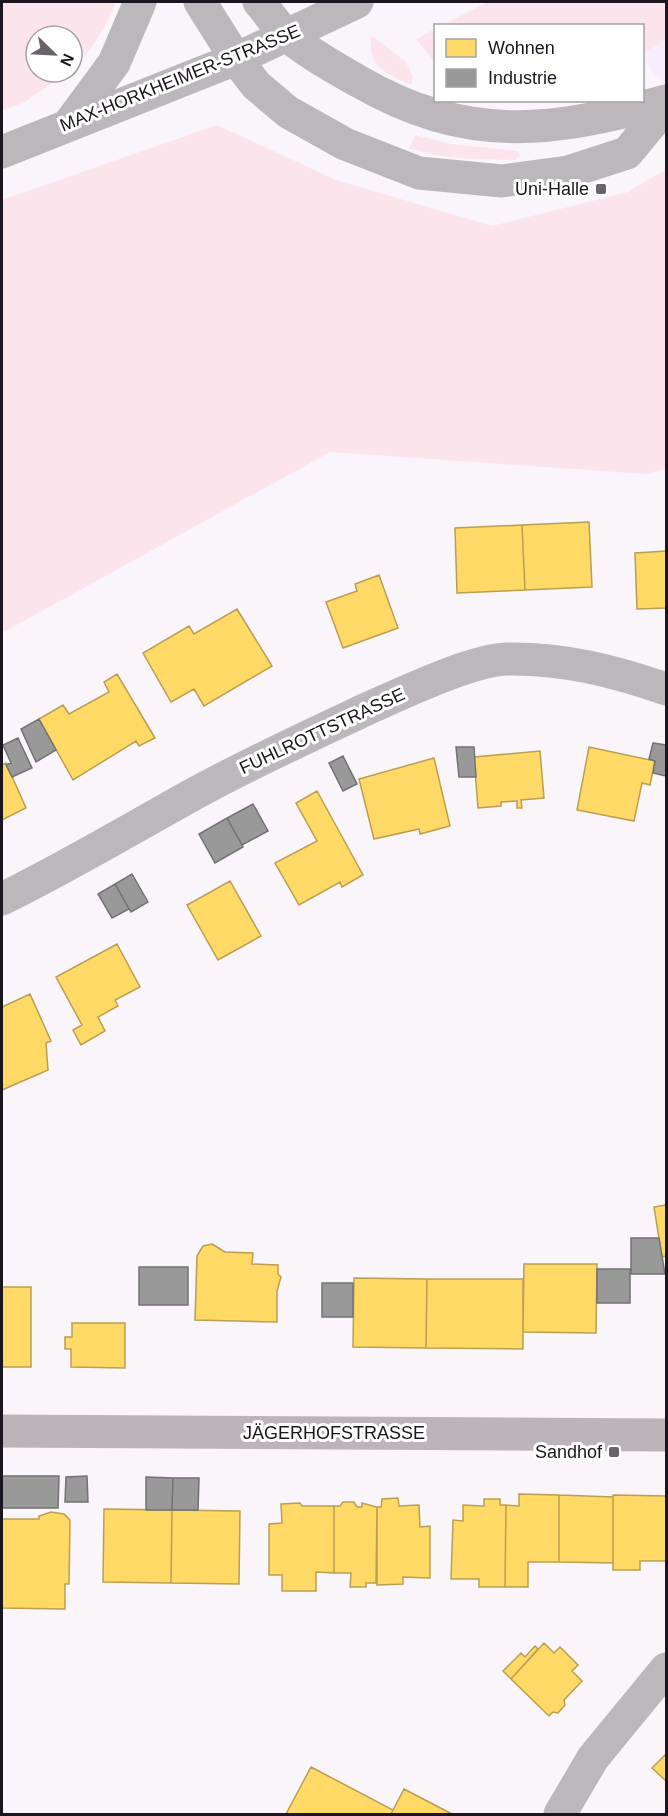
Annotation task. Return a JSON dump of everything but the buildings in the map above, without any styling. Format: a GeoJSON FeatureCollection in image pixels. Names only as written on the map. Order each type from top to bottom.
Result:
{"type":"FeatureCollection","features":[{"type":"Feature","properties":{"kind":"main road","name":"JÄGERHOFSTRASSE"},"geometry":{"type":"LineString","coordinates":[[2,1431],[666,1435]]}},
{"type":"Feature","properties":{"kind":"street"},"geometry":{"type":"LineString","coordinates":[[69,124],[114,63],[140,2]]}},
{"type":"Feature","properties":{"kind":"street"},"geometry":{"type":"LineString","coordinates":[[200,2],[236,59],[256,85],[280,105],[321,131],[391,163],[419,172],[445,177],[502,181],[568,172],[627,153],[666,106]]}},
{"type":"Feature","properties":{"kind":"street"},"geometry":{"type":"LineString","coordinates":[[259,2],[287,36],[340,71],[413,110],[466,124],[499,128],[574,124],[666,101]]}},
{"type":"Feature","properties":{"kind":"street","name":"MAX-HORKHEIMER-STRASSE"},"geometry":{"type":"LineString","coordinates":[[2,152],[236,59],[357,2]]}},
{"type":"Feature","properties":{"kind":"street","name":"FUHLROTTSTRASSE"},"geometry":{"type":"LineString","coordinates":[[2,899],[64,869],[193,794],[292,743],[413,688],[461,671],[505,659],[563,661],[614,671],[666,689]]}},
{"type":"Feature","properties":{"kind":"street"},"geometry":{"type":"LineString","coordinates":[[560,1815],[593,1758],[666,1669]]}},
{"type":"Feature","properties":{"kind":"shaded area"},"geometry":{"type":"Polygon","coordinates":[[[2,2],[116,2],[98,38],[84,56],[84,24],[24,24],[24,84],[51,84],[23,103],[2,110],[2,2]]]}},
{"type":"Feature","properties":{"kind":"shaded area"},"geometry":{"type":"Polygon","coordinates":[[[488,2],[666,2],[666,39],[644,53],[644,24],[445,24],[488,2]]]}},
{"type":"Feature","properties":{"kind":"shaded area"},"geometry":{"type":"Polygon","coordinates":[[[434,30],[434,72],[433,60],[416,39],[434,30]]]}},
{"type":"Feature","properties":{"kind":"shaded area"},"geometry":{"type":"Polygon","coordinates":[[[371,35],[405,61],[413,77],[411,85],[393,77],[375,62],[372,55],[371,35]]]}},
{"type":"Feature","properties":{"kind":"shaded area"},"geometry":{"type":"Polygon","coordinates":[[[666,39],[666,90],[644,59],[644,53],[666,39]]]}},
{"type":"Feature","properties":{"kind":"shaded area"},"geometry":{"type":"Polygon","coordinates":[[[217,125],[336,180],[492,226],[628,192],[666,169],[666,469],[646,474],[330,452],[2,633],[2,200],[217,125]]]}},
{"type":"Feature","properties":{"kind":"shaded area"},"geometry":{"type":"Polygon","coordinates":[[[415,135],[451,144],[518,151],[520,156],[515,160],[435,155],[409,148],[415,135]]]}},
{"type":"Feature","properties":{"kind":"place","name":"Uni-Halle"},"geometry":{"type":"Point","coordinates":[601,189]}},
{"type":"Feature","properties":{"kind":"place","name":"Sandhof"},"geometry":{"type":"Point","coordinates":[614,1452]}}]}
